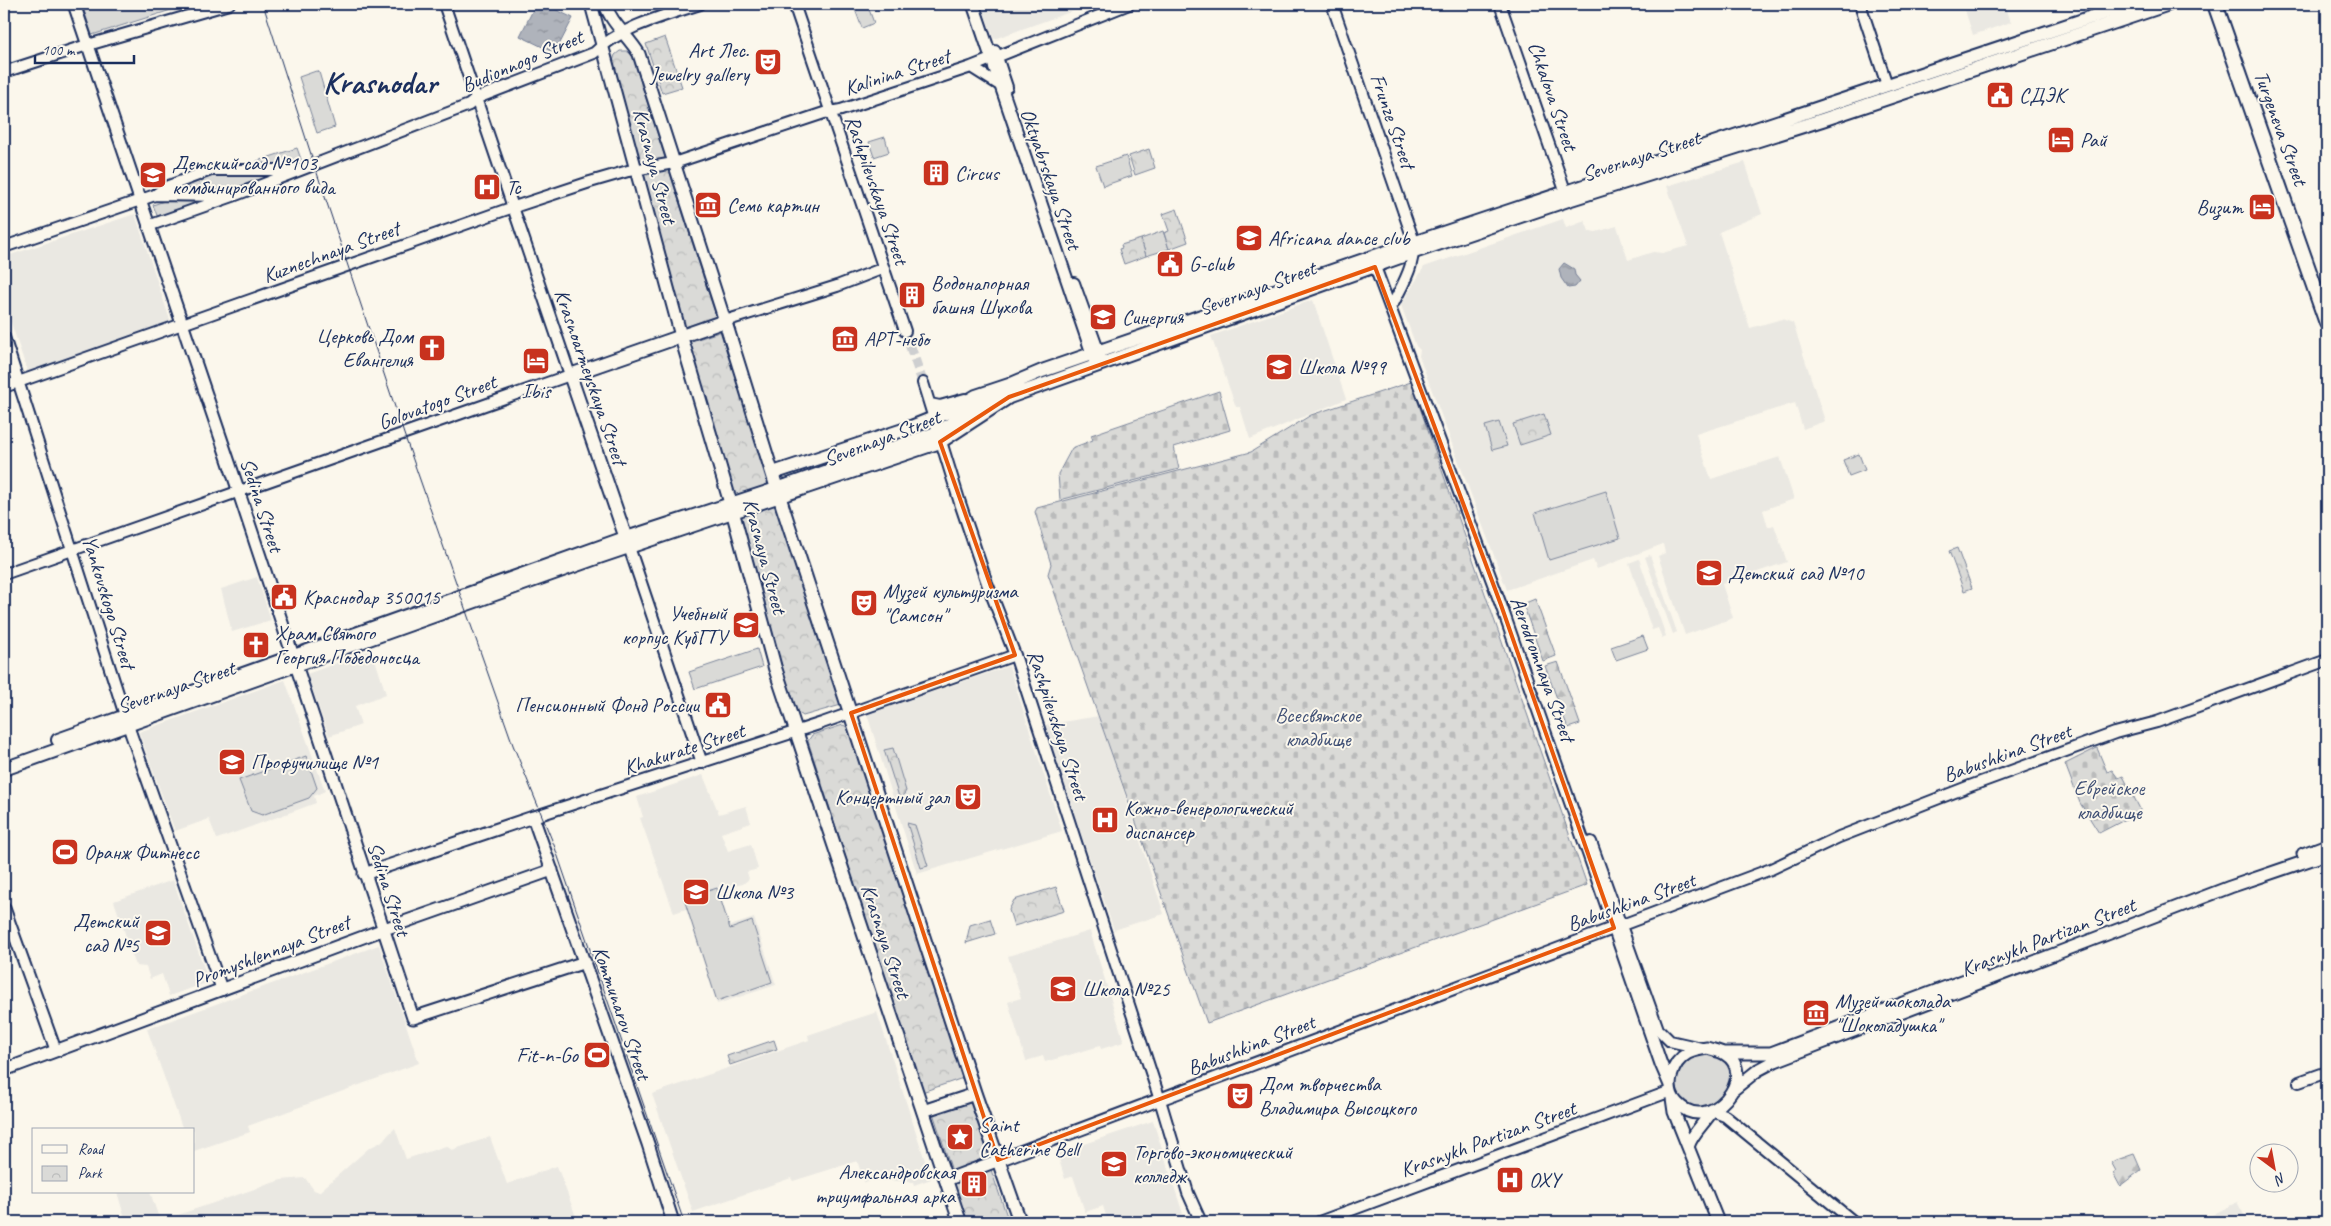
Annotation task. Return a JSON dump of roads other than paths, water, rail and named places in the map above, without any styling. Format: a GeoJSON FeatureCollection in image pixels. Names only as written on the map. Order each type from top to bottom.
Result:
{"type":"FeatureCollection","features":[{"type":"Feature","properties":{"kind":"highway","name":"Turgeneva Street"},"geometry":{"type":"LineString","coordinates":[[2215,4],[2327,323]]}},
{"type":"Feature","properties":{"kind":"highway","name":"Turgeneva Street"},"geometry":{"type":"LineString","coordinates":[[2222,4],[2327,301]]}},
{"type":"Feature","properties":{"kind":"main road","name":"Sedina Street"},"geometry":{"type":"LineString","coordinates":[[74,4],[238,489],[293,663],[413,1018],[585,962]]}},
{"type":"Feature","properties":{"kind":"main road","name":"Krasnaya Street"},"geometry":{"type":"LineString","coordinates":[[591,4],[681,336],[732,507],[766,636],[796,732],[960,1222]]}},
{"type":"Feature","properties":{"kind":"main road","name":"Krasnaya Street"},"geometry":{"type":"LineString","coordinates":[[605,4],[612,18],[625,32],[639,54],[779,493],[975,1094],[1020,1222]]}},
{"type":"Feature","properties":{"kind":"main road","name":"Oktyabrskaya Street"},"geometry":{"type":"LineString","coordinates":[[972,4],[994,58],[998,84],[1098,359]]}},
{"type":"Feature","properties":{"kind":"main road","name":"Severnaya Street"},"geometry":{"type":"LineString","coordinates":[[1805,119],[1886,85],[2131,4]]}},
{"type":"Feature","properties":{"kind":"main road","name":"Severnaya Street"},"geometry":{"type":"LineString","coordinates":[[4,760],[293,663],[627,542],[779,493],[938,437],[1009,397],[1098,359],[1378,262],[1414,247],[1805,119],[2169,4]]}},
{"type":"Feature","properties":{"kind":"main road","name":"Golovatogo Street"},"geometry":{"type":"LineString","coordinates":[[570,375],[725,321]]}},
{"type":"Feature","properties":{"kind":"main road","name":"Severnaya Street"},"geometry":{"type":"LineString","coordinates":[[938,437],[1010,385],[1029,375],[1098,359]]}},
{"type":"Feature","properties":{"kind":"main road","name":"Krasnoarmeyskaya Street"},"geometry":{"type":"LineString","coordinates":[[570,375],[627,542]]}},
{"type":"Feature","properties":{"kind":"main road","name":"Severnaya Street"},"geometry":{"type":"LineString","coordinates":[[773,473],[848,449],[934,418],[976,396],[1010,385]]}},
{"type":"Feature","properties":{"kind":"main road","name":"Severnaya Street"},"geometry":{"type":"LineString","coordinates":[[4,769],[127,720]]}},
{"type":"Feature","properties":{"kind":"main road","name":"Khakurate Street"},"geometry":{"type":"LineString","coordinates":[[364,874],[533,817]]}},
{"type":"Feature","properties":{"kind":"main road","name":"Kommunarov Street"},"geometry":{"type":"LineString","coordinates":[[533,817],[585,962],[673,1222]]}},
{"type":"Feature","properties":{"kind":"main road","name":"Krasnykh Partizan Street"},"geometry":{"type":"LineString","coordinates":[[1724,1053],[1771,1053],[2327,845]]}},
{"type":"Feature","properties":{"kind":"main road","name":"Krasnykh Partizan Street"},"geometry":{"type":"LineString","coordinates":[[1733,1090],[1758,1070],[1775,1061],[2212,894],[2327,854]]}},
{"type":"Feature","properties":{"kind":"main road","name":"Promyshlennaya Street"},"geometry":{"type":"LineString","coordinates":[[4,1070],[382,930],[552,870]]}},
{"type":"Feature","properties":{"kind":"main road","name":"Aerodromnaya Street"},"geometry":{"type":"LineString","coordinates":[[1618,926],[1671,1091],[1674,1112],[1718,1222]]}},
{"type":"Feature","properties":{"kind":"main road","name":"Babushkina Street"},"geometry":{"type":"LineString","coordinates":[[946,1180],[1618,926]]}},
{"type":"Feature","properties":{"kind":"main road"},"geometry":{"type":"LineString","coordinates":[[1688,1147],[1694,1134],[1706,1122],[1712,1111],[1733,1090],[1737,1078],[1732,1060],[1724,1053],[1707,1048],[1695,1050],[1681,1059],[1671,1075],[1671,1091],[1681,1106],[1692,1112],[1712,1111]]}},
{"type":"Feature","properties":{"kind":"main road"},"geometry":{"type":"LineString","coordinates":[[923,1111],[975,1094]]}},
{"type":"Feature","properties":{"kind":"street"},"geometry":{"type":"LineString","coordinates":[[4,72],[87,45],[229,4]]}},
{"type":"Feature","properties":{"kind":"street","name":"Krasnoarmeyskaya Street"},"geometry":{"type":"LineString","coordinates":[[444,4],[570,375]]}},
{"type":"Feature","properties":{"kind":"street","name":"Budionnogo Street"},"geometry":{"type":"LineString","coordinates":[[148,226],[234,196],[468,105],[477,98],[594,53],[625,32],[700,4]]}},
{"type":"Feature","properties":{"kind":"street","name":"Rashpilevskaya Street"},"geometry":{"type":"LineString","coordinates":[[794,4],[905,331]]}},
{"type":"Feature","properties":{"kind":"street","name":"Oktyabrskaya Street"},"geometry":{"type":"LineString","coordinates":[[978,4],[994,58],[1098,359]]}},
{"type":"Feature","properties":{"kind":"street","name":"Kalinina Street"},"geometry":{"type":"LineString","coordinates":[[674,163],[971,67],[1128,4]]}},
{"type":"Feature","properties":{"kind":"street","name":"Frunze Street"},"geometry":{"type":"LineString","coordinates":[[1332,4],[1390,169],[1414,247]]}},
{"type":"Feature","properties":{"kind":"street","name":"Chkalova Street"},"geometry":{"type":"LineString","coordinates":[[1500,4],[1567,196]]}},
{"type":"Feature","properties":{"kind":"street"},"geometry":{"type":"LineString","coordinates":[[1860,4],[1886,85]]}},
{"type":"Feature","properties":{"kind":"street"},"geometry":{"type":"LineString","coordinates":[[971,67],[998,84]]}},
{"type":"Feature","properties":{"kind":"street","name":"Kuznechnaya Street"},"geometry":{"type":"LineString","coordinates":[[4,387],[514,207],[590,182],[636,170],[674,163]]}},
{"type":"Feature","properties":{"kind":"street","name":"Budionnogo Street"},"geometry":{"type":"LineString","coordinates":[[4,247],[155,196],[166,188],[211,170],[300,170]]}},
{"type":"Feature","properties":{"kind":"street","name":"Budionnogo Street"},"geometry":{"type":"LineString","coordinates":[[155,196],[234,196]]}},
{"type":"Feature","properties":{"kind":"street"},"geometry":{"type":"LineString","coordinates":[[1394,302],[1411,268],[1414,247]]}},
{"type":"Feature","properties":{"kind":"street","name":"Aerodromnaya Street"},"geometry":{"type":"LineString","coordinates":[[1378,262],[1506,603],[1618,926]]}},
{"type":"Feature","properties":{"kind":"street","name":"Aerodromnaya Street"},"geometry":{"type":"LineString","coordinates":[[1378,262],[1618,926],[1662,1034],[1676,1044],[1707,1048]]}},
{"type":"Feature","properties":{"kind":"street","name":"Golovatogo Street"},"geometry":{"type":"LineString","coordinates":[[725,321],[837,286],[884,268]]}},
{"type":"Feature","properties":{"kind":"street","name":"Yankovskogo Street"},"geometry":{"type":"LineString","coordinates":[[4,337],[74,550],[127,720],[222,990]]}},
{"type":"Feature","properties":{"kind":"street","name":"Golovatogo Street"},"geometry":{"type":"LineString","coordinates":[[4,574],[238,489],[570,375]]}},
{"type":"Feature","properties":{"kind":"street","name":"Rashpilevskaya Street"},"geometry":{"type":"LineString","coordinates":[[923,383],[938,437],[987,583],[1015,655],[1160,1100],[1188,1193],[1200,1222]]}},
{"type":"Feature","properties":{"kind":"street","name":"Severnaya Street"},"geometry":{"type":"LineString","coordinates":[[930,404],[943,405],[976,396]]}},
{"type":"Feature","properties":{"kind":"street","name":"Krasnoarmeyskaya Street"},"geometry":{"type":"LineString","coordinates":[[627,542],[702,763]]}},
{"type":"Feature","properties":{"kind":"street","name":"Khakurate Street"},"geometry":{"type":"LineString","coordinates":[[533,817],[796,732],[1015,655]]}},
{"type":"Feature","properties":{"kind":"street","name":"Babushkina Street"},"geometry":{"type":"LineString","coordinates":[[1618,926],[1771,869],[1839,837],[1970,786],[2115,734],[2157,722],[2327,660]]}},
{"type":"Feature","properties":{"kind":"street"},"geometry":{"type":"LineString","coordinates":[[4,907],[56,1051]]}},
{"type":"Feature","properties":{"kind":"street"},"geometry":{"type":"LineString","coordinates":[[2299,1082],[2327,1072]]}},
{"type":"Feature","properties":{"kind":"street","name":"Krasnykh Partizan Street"},"geometry":{"type":"LineString","coordinates":[[1319,1222],[1671,1091]]}},
{"type":"Feature","properties":{"kind":"street"},"geometry":{"type":"LineString","coordinates":[[1724,1101],[1725,1116]]}},
{"type":"Feature","properties":{"kind":"street"},"geometry":{"type":"LineString","coordinates":[[1712,1111],[1725,1116],[1854,1222]]}},
{"type":"Feature","properties":{"kind":"water"},"geometry":{"type":"Polygon","coordinates":[[[536,4],[544,4],[573,18],[555,53],[520,36],[536,4]]]}},
{"type":"Feature","properties":{"kind":"water"},"geometry":{"type":"Polygon","coordinates":[[[1564,263],[1574,269],[1575,275],[1580,281],[1575,287],[1568,288],[1561,278],[1559,269],[1564,263]]]}},
{"type":"Feature","properties":{"kind":"tunnel"},"geometry":{"type":"LineString","coordinates":[[905,331],[923,383]]}},
{"type":"Feature","properties":{"kind":"tram line"},"geometry":{"type":"LineString","coordinates":[[263,4],[404,434],[513,745],[554,845],[684,1222]]}},
{"type":"Feature","properties":{"kind":"place","name":"Art Лес. Jewelry gallery"},"geometry":{"type":"Point","coordinates":[768,62]}},
{"type":"Feature","properties":{"kind":"place","name":"СДЭК"},"geometry":{"type":"Point","coordinates":[2000,95]}},
{"type":"Feature","properties":{"kind":"place","name":"Рай"},"geometry":{"type":"Point","coordinates":[2061,140]}},
{"type":"Feature","properties":{"kind":"place","name":"Circus"},"geometry":{"type":"Point","coordinates":[936,173]}},
{"type":"Feature","properties":{"kind":"place","name":"Детский сад №103 комбинированного вида"},"geometry":{"type":"Point","coordinates":[153,175]}},
{"type":"Feature","properties":{"kind":"place","name":"Тс"},"geometry":{"type":"Point","coordinates":[487,187]}},
{"type":"Feature","properties":{"kind":"place","name":"Семь картин"},"geometry":{"type":"Point","coordinates":[708,205]}},
{"type":"Feature","properties":{"kind":"place","name":"Визит"},"geometry":{"type":"Point","coordinates":[2262,207]}},
{"type":"Feature","properties":{"kind":"place","name":"Africana dance club"},"geometry":{"type":"Point","coordinates":[1249,238]}},
{"type":"Feature","properties":{"kind":"place","name":"G-club"},"geometry":{"type":"Point","coordinates":[1170,264]}},
{"type":"Feature","properties":{"kind":"place","name":"Водонапорная башня Шухова"},"geometry":{"type":"Point","coordinates":[912,295]}},
{"type":"Feature","properties":{"kind":"place","name":"Синергия"},"geometry":{"type":"Point","coordinates":[1103,317]}},
{"type":"Feature","properties":{"kind":"place","name":"АРТ-небо"},"geometry":{"type":"Point","coordinates":[845,339]}},
{"type":"Feature","properties":{"kind":"place","name":"Церковь Дом Евангелия"},"geometry":{"type":"Point","coordinates":[432,348]}},
{"type":"Feature","properties":{"kind":"place","name":"Ibis"},"geometry":{"type":"Point","coordinates":[536,361]}},
{"type":"Feature","properties":{"kind":"place","name":"Школа №99"},"geometry":{"type":"Point","coordinates":[1279,367]}},
{"type":"Feature","properties":{"kind":"place","name":"Детский сад №10"},"geometry":{"type":"Point","coordinates":[1709,573]}},
{"type":"Feature","properties":{"kind":"place","name":"Краснодар 350015"},"geometry":{"type":"Point","coordinates":[284,597]}},
{"type":"Feature","properties":{"kind":"place","name":"Музей культуризма \"Самсон\""},"geometry":{"type":"Point","coordinates":[864,603]}},
{"type":"Feature","properties":{"kind":"place","name":"Учебный корпус КубГТУ"},"geometry":{"type":"Point","coordinates":[746,625]}},
{"type":"Feature","properties":{"kind":"place","name":"Храм Святого Георгия Победоносца"},"geometry":{"type":"Point","coordinates":[256,645]}},
{"type":"Feature","properties":{"kind":"place","name":"Пенсионный Фонд России"},"geometry":{"type":"Point","coordinates":[718,705]}},
{"type":"Feature","properties":{"kind":"place","name":"Профучилище №1"},"geometry":{"type":"Point","coordinates":[232,762]}},
{"type":"Feature","properties":{"kind":"place","name":"Концертный зал"},"geometry":{"type":"Point","coordinates":[968,797]}},
{"type":"Feature","properties":{"kind":"place","name":"Кожно-венерологический диспансер"},"geometry":{"type":"Point","coordinates":[1105,820]}},
{"type":"Feature","properties":{"kind":"place","name":"Оранж Фитнесс"},"geometry":{"type":"Point","coordinates":[65,852]}},
{"type":"Feature","properties":{"kind":"place","name":"Школа №3"},"geometry":{"type":"Point","coordinates":[696,892]}},
{"type":"Feature","properties":{"kind":"place","name":"Детский сад №5"},"geometry":{"type":"Point","coordinates":[158,933]}},
{"type":"Feature","properties":{"kind":"place","name":"Школа №25"},"geometry":{"type":"Point","coordinates":[1063,989]}},
{"type":"Feature","properties":{"kind":"place","name":"Музей шоколада \"Шоколадушка\""},"geometry":{"type":"Point","coordinates":[1816,1013]}},
{"type":"Feature","properties":{"kind":"place","name":"Fit-n-Go"},"geometry":{"type":"Point","coordinates":[597,1055]}},
{"type":"Feature","properties":{"kind":"place","name":"Дом творчества Владимира Высоцкого"},"geometry":{"type":"Point","coordinates":[1240,1096]}},
{"type":"Feature","properties":{"kind":"place","name":"Saint Catherine Bell"},"geometry":{"type":"Point","coordinates":[960,1137]}},
{"type":"Feature","properties":{"kind":"place","name":"Торгово-экономический колледж"},"geometry":{"type":"Point","coordinates":[1114,1164]}},
{"type":"Feature","properties":{"kind":"place","name":"OXY"},"geometry":{"type":"Point","coordinates":[1510,1180]}},
{"type":"Feature","properties":{"kind":"place","name":"Александровская триумфальная арка"},"geometry":{"type":"Point","coordinates":[974,1184]}},
{"type":"Feature","properties":{"kind":"district","name":"Krasnodar"},"geometry":{"type":"Point","coordinates":[380,82]}},
{"type":"Feature","properties":{"kind":"park label","name":"Всесвятское кладбище"},"geometry":{"type":"Point","coordinates":[1318,727]}},
{"type":"Feature","properties":{"kind":"park label","name":"Еврейское кладбище"},"geometry":{"type":"Point","coordinates":[2109,800]}}]}
